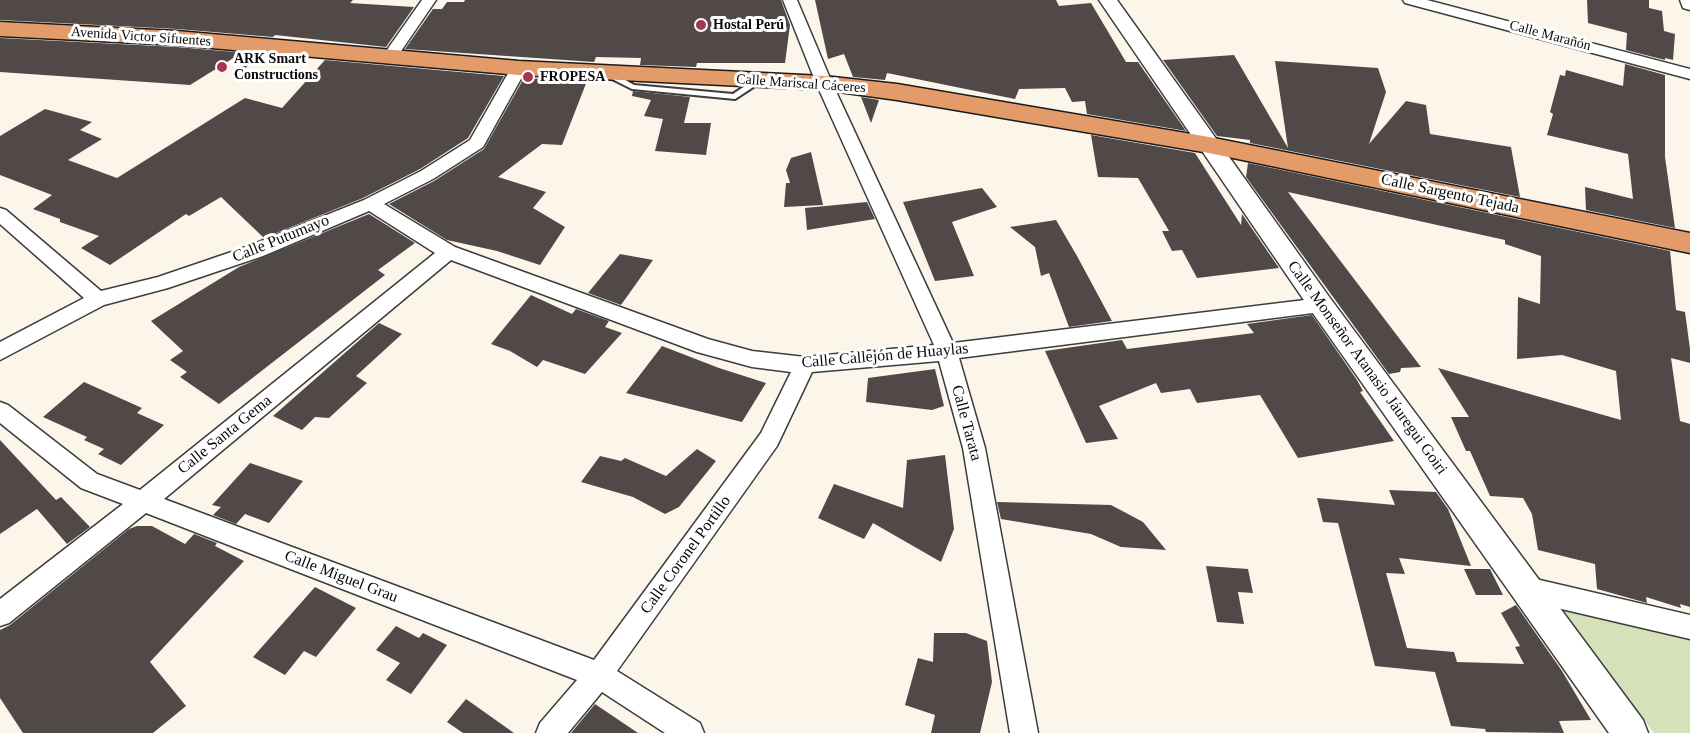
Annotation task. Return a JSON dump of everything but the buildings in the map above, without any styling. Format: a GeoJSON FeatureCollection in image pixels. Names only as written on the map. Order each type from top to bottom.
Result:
{"type":"FeatureCollection","features":[{"type":"Feature","properties":{"kind":"highway","name":"Avenida Victor Sifuentes"},"geometry":{"type":"LineString","coordinates":[[0,29],[177,38],[390,57]]}},
{"type":"Feature","properties":{"kind":"highway","name":"Calle Mariscal Cáceres"},"geometry":{"type":"LineString","coordinates":[[390,57],[519,68],[824,83],[897,92],[1209,145]]}},
{"type":"Feature","properties":{"kind":"highway","name":"Calle Sargento Tejada"},"geometry":{"type":"LineString","coordinates":[[1209,145],[1690,243]]}},
{"type":"Feature","properties":{"kind":"street"},"geometry":{"type":"LineString","coordinates":[[390,57],[429,0]]}},
{"type":"Feature","properties":{"kind":"street","name":"Calle Tarata"},"geometry":{"type":"LineString","coordinates":[[790,0],[824,83],[947,352],[974,448],[1024,733]]}},
{"type":"Feature","properties":{"kind":"street","name":"Calle Monseñor Atanasio Jáuregui Goiri"},"geometry":{"type":"LineString","coordinates":[[1108,0],[1321,305],[1630,733]]}},
{"type":"Feature","properties":{"kind":"street","name":"Calle Marañón"},"geometry":{"type":"LineString","coordinates":[[1410,0],[1512,25],[1690,74]]}},
{"type":"Feature","properties":{"kind":"street"},"geometry":{"type":"LineString","coordinates":[[1487,6],[1512,25]]}},
{"type":"Feature","properties":{"kind":"street","name":"Calle Putumayo"},"geometry":{"type":"LineString","coordinates":[[0,352],[98,299],[161,283],[256,251],[370,204],[427,175],[477,143],[519,68]]}},
{"type":"Feature","properties":{"kind":"street","name":"Calle Callejón de Huaylas"},"geometry":{"type":"LineString","coordinates":[[370,204],[448,252],[704,346],[752,359],[805,365],[947,352],[1321,305]]}},
{"type":"Feature","properties":{"kind":"street"},"geometry":{"type":"LineString","coordinates":[[0,214],[98,299]]}},
{"type":"Feature","properties":{"kind":"street","name":"Calle Santa Gema"},"geometry":{"type":"LineString","coordinates":[[0,614],[143,502],[448,252]]}},
{"type":"Feature","properties":{"kind":"street","name":"Calle Coronel Portillo"},"geometry":{"type":"LineString","coordinates":[[550,733],[599,675],[770,439],[805,365]]}},
{"type":"Feature","properties":{"kind":"street","name":"Calle Miguel Grau"},"geometry":{"type":"LineString","coordinates":[[0,411],[89,481],[599,675],[690,733]]}},
{"type":"Feature","properties":{"kind":"street"},"geometry":{"type":"LineString","coordinates":[[1527,589],[1690,627]]}},
{"type":"Feature","properties":{"kind":"green space"},"geometry":{"type":"Polygon","coordinates":[[[1562,608],[1690,639],[1690,733],[1654,733],[1562,608]]]}},
{"type":"Feature","properties":{"kind":"place","name":"Hostal Perú"},"geometry":{"type":"Point","coordinates":[701,25]}},
{"type":"Feature","properties":{"kind":"place","name":"ARK Smart Constructions"},"geometry":{"type":"Point","coordinates":[222,67]}},
{"type":"Feature","properties":{"kind":"place","name":"FROPESA"},"geometry":{"type":"Point","coordinates":[528,77]}}]}
